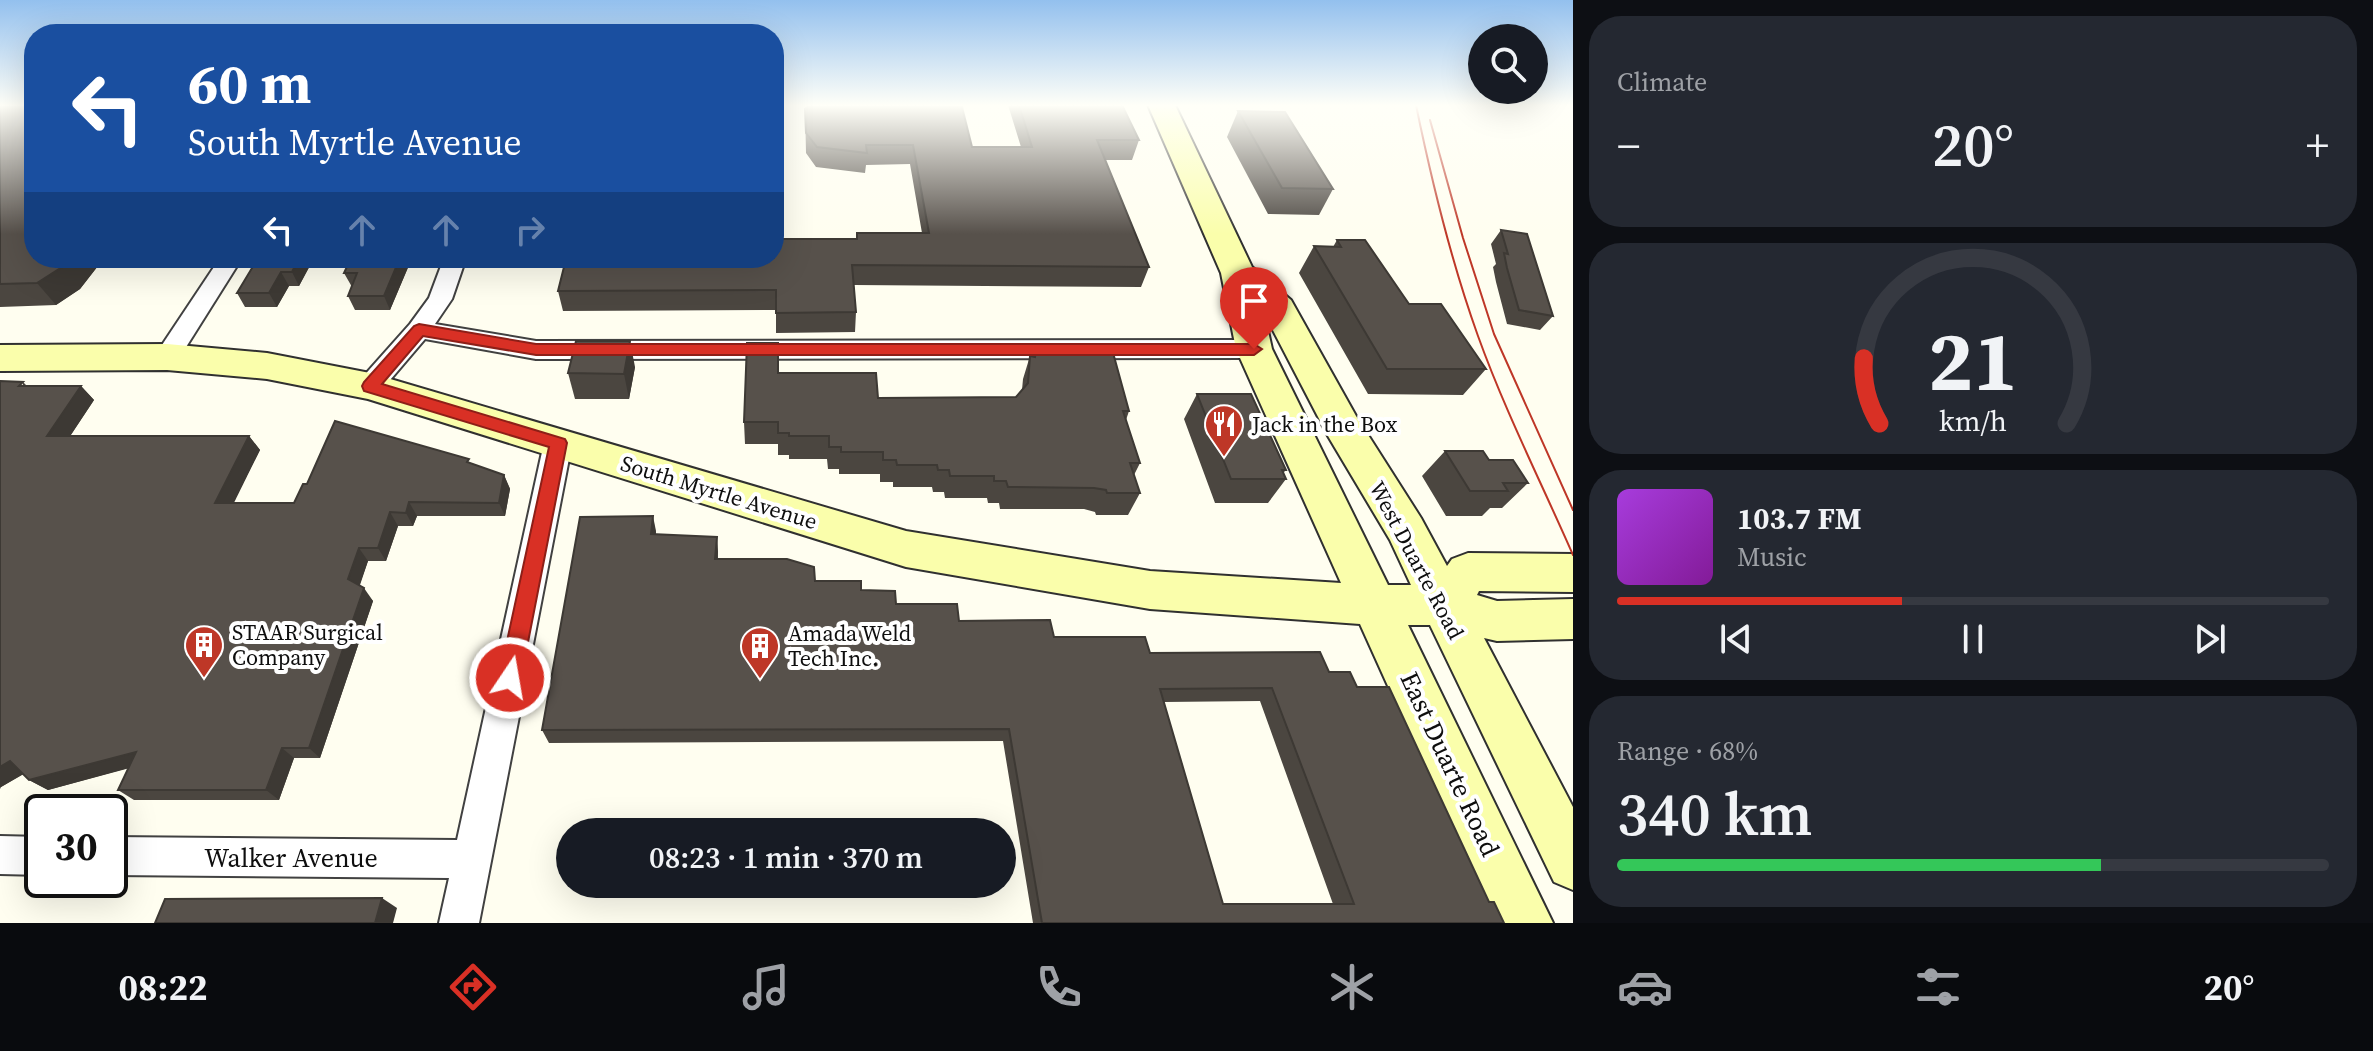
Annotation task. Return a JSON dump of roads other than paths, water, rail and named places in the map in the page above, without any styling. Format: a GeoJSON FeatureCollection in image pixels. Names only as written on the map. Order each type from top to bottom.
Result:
{"type":"FeatureCollection","features":[{"type":"Feature","properties":{"kind":"main road","name":"West Duarte Road"},"geometry":{"type":"LineString","coordinates":[[1181,148],[1238,273],[1254,349],[1375,605]]}},
{"type":"Feature","properties":{"kind":"main road","name":"West Duarte Road"},"geometry":{"type":"LineString","coordinates":[[1238,273],[1279,308],[1342,426],[1406,530],[1573,863]]}},
{"type":"Feature","properties":{"kind":"main road","name":"South Myrtle Avenue"},"geometry":{"type":"LineString","coordinates":[[0,358],[167,357],[267,366],[370,386],[906,549],[1150,590],[1375,605],[1443,605],[1497,621],[1573,619]]}},
{"type":"Feature","properties":{"kind":"main road"},"geometry":{"type":"LineString","coordinates":[[1443,605],[1468,572],[1573,573]]}},
{"type":"Feature","properties":{"kind":"main road","name":"East Duarte Road"},"geometry":{"type":"LineString","coordinates":[[1375,605],[1524,923]]}},
{"type":"Feature","properties":{"kind":"street"},"geometry":{"type":"LineString","coordinates":[[167,357],[225,268]]}},
{"type":"Feature","properties":{"kind":"street"},"geometry":{"type":"LineString","coordinates":[[370,386],[419,330],[440,299],[451,268]]}},
{"type":"Feature","properties":{"kind":"street"},"geometry":{"type":"LineString","coordinates":[[419,330],[536,350],[1254,349]]}},
{"type":"Feature","properties":{"kind":"street"},"geometry":{"type":"LineString","coordinates":[[459,923],[558,443]]}},
{"type":"Feature","properties":{"kind":"street"},"geometry":{"type":"LineString","coordinates":[[0,855],[24,856]]}},
{"type":"Feature","properties":{"kind":"street","name":"Walker Avenue"},"geometry":{"type":"LineString","coordinates":[[128,856],[472,859]]}},
{"type":"Feature","properties":{"kind":"tram line"},"geometry":{"type":"LineString","coordinates":[[1426,148],[1443,222],[1478,336],[1511,419],[1573,555]]}},
{"type":"Feature","properties":{"kind":"tram line"},"geometry":{"type":"LineString","coordinates":[[1438,148],[1494,334],[1573,510]]}},
{"type":"Feature","properties":{"kind":"place","name":"Jack in the Box"},"geometry":{"type":"Point","coordinates":[1224,458]}},
{"type":"Feature","properties":{"kind":"place","name":"STAAR Surgical Company"},"geometry":{"type":"Point","coordinates":[204,679]}},
{"type":"Feature","properties":{"kind":"place","name":"Amada Weld Tech Inc."},"geometry":{"type":"Point","coordinates":[760,680]}}]}
